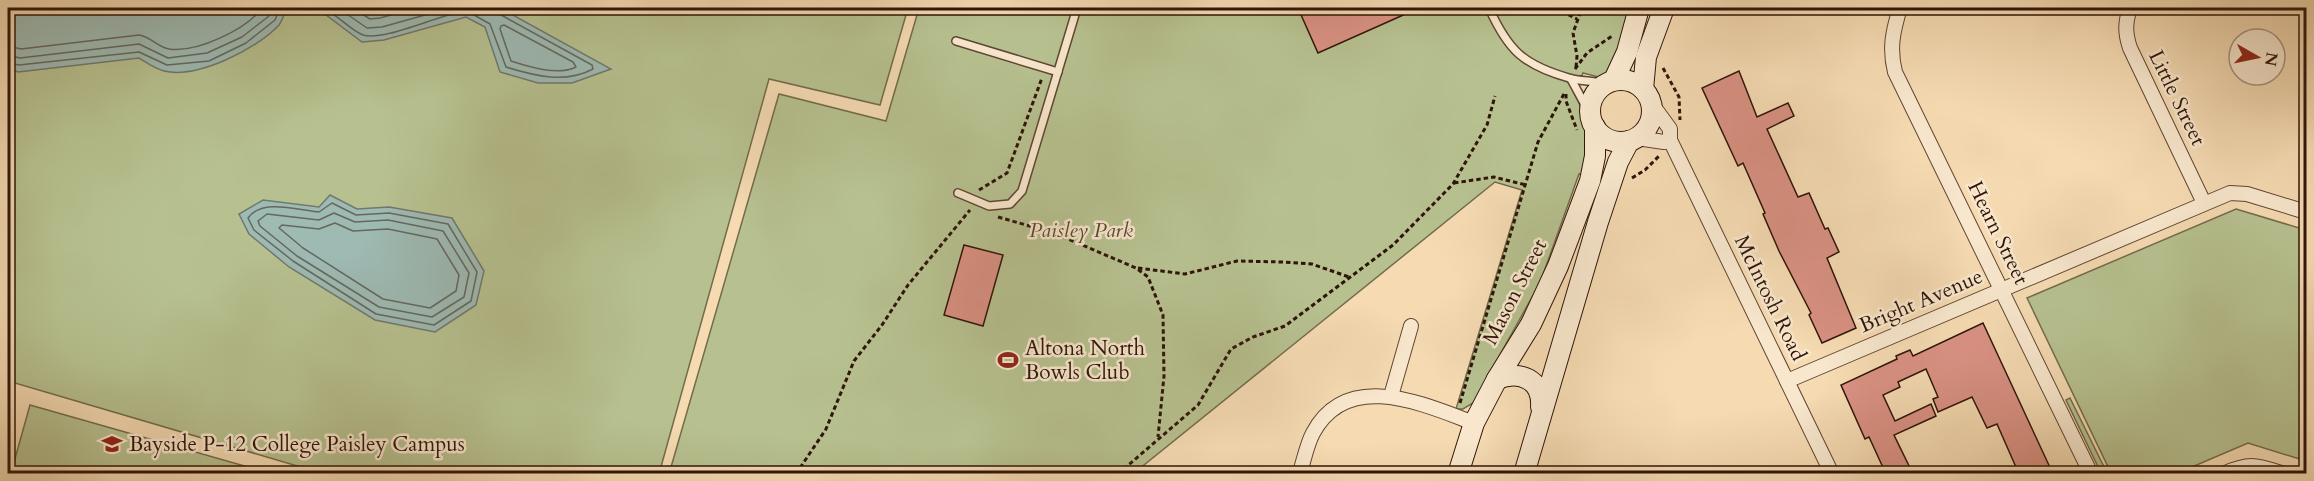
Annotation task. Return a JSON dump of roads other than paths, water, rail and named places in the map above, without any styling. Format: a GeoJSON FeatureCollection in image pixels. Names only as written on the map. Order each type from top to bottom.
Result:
{"type":"FeatureCollection","features":[{"type":"Feature","properties":{"kind":"street"},"geometry":{"type":"LineString","coordinates":[[1640,8],[1627,52],[1610,82],[1592,100],[1592,120],[1606,138],[1621,142],[1633,139],[1670,140]]}},
{"type":"Feature","properties":{"kind":"street"},"geometry":{"type":"LineString","coordinates":[[1524,474],[1598,222],[1618,162],[1633,139],[1648,127],[1652,111],[1647,96],[1646,57],[1664,8]]}},
{"type":"Feature","properties":{"kind":"street","name":"Hearn Street"},"geometry":{"type":"LineString","coordinates":[[1900,8],[1891,39],[1891,56],[1895,72],[2091,474]]}},
{"type":"Feature","properties":{"kind":"street","name":"Little Street"},"geometry":{"type":"LineString","coordinates":[[2130,8],[2126,22],[2126,35],[2130,48],[2204,203]]}},
{"type":"Feature","properties":{"kind":"street"},"geometry":{"type":"LineString","coordinates":[[1610,82],[1630,81],[1647,96]]}},
{"type":"Feature","properties":{"kind":"street","name":"McIntosh Road"},"geometry":{"type":"LineString","coordinates":[[1647,96],[1670,129],[1670,140],[1832,474]]}},
{"type":"Feature","properties":{"kind":"street","name":"Mason Street"},"geometry":{"type":"LineString","coordinates":[[1458,474],[1465,419],[1497,379],[1531,324],[1558,266],[1590,182],[1594,156],[1592,120]]}},
{"type":"Feature","properties":{"kind":"street","name":"Bright Avenue"},"geometry":{"type":"LineString","coordinates":[[1787,381],[2230,193],[2247,194],[2307,212]]}},
{"type":"Feature","properties":{"kind":"street"},"geometry":{"type":"LineString","coordinates":[[1390,396],[1411,326]]}},
{"type":"Feature","properties":{"kind":"street"},"geometry":{"type":"LineString","coordinates":[[1497,379],[1509,374],[1533,382],[1540,389],[1541,412]]}},
{"type":"Feature","properties":{"kind":"street"},"geometry":{"type":"LineString","coordinates":[[1300,472],[1312,434],[1325,416],[1359,396],[1375,394],[1390,396],[1465,419]]}},
{"type":"Feature","properties":{"kind":"street"},"geometry":{"type":"LineString","coordinates":[[2223,474],[2242,465],[2256,465],[2284,474]]}},
{"type":"Feature","properties":{"kind":"lane"},"geometry":{"type":"LineString","coordinates":[[958,193],[989,206],[1010,204],[1022,191],[1077,8]]}},
{"type":"Feature","properties":{"kind":"lane"},"geometry":{"type":"LineString","coordinates":[[1489,8],[1502,36],[1528,62],[1571,79],[1610,82]]}},
{"type":"Feature","properties":{"kind":"lane"},"geometry":{"type":"LineString","coordinates":[[956,41],[1059,72]]}},
{"type":"Feature","properties":{"kind":"lane"},"geometry":{"type":"LineString","coordinates":[[1571,79],[1573,87],[1592,120]]}},
{"type":"Feature","properties":{"kind":"water"},"geometry":{"type":"Polygon","coordinates":[[[8,8],[286,8],[279,25],[256,43],[226,60],[193,71],[164,71],[139,58],[18,72],[8,68],[8,8]]]}},
{"type":"Feature","properties":{"kind":"water"},"geometry":{"type":"Polygon","coordinates":[[[301,8],[500,8],[611,69],[572,83],[538,83],[500,72],[485,27],[466,17],[384,40],[362,42],[326,15],[301,8]]]}},
{"type":"Feature","properties":{"kind":"water"},"geometry":{"type":"Polygon","coordinates":[[[330,195],[357,209],[389,207],[452,218],[484,271],[476,305],[435,332],[375,320],[289,267],[249,234],[239,214],[263,200],[319,207],[330,195]]]}},
{"type":"Feature","properties":{"kind":"place","name":"Altona North Bowls Club"},"geometry":{"type":"Point","coordinates":[1008,360]}},
{"type":"Feature","properties":{"kind":"place","name":"Bayside P-12 College Paisley Campus"},"geometry":{"type":"Point","coordinates":[112,444]}},
{"type":"Feature","properties":{"kind":"park label","name":"Paisley Park"},"geometry":{"type":"Point","coordinates":[1081,230]}}]}
